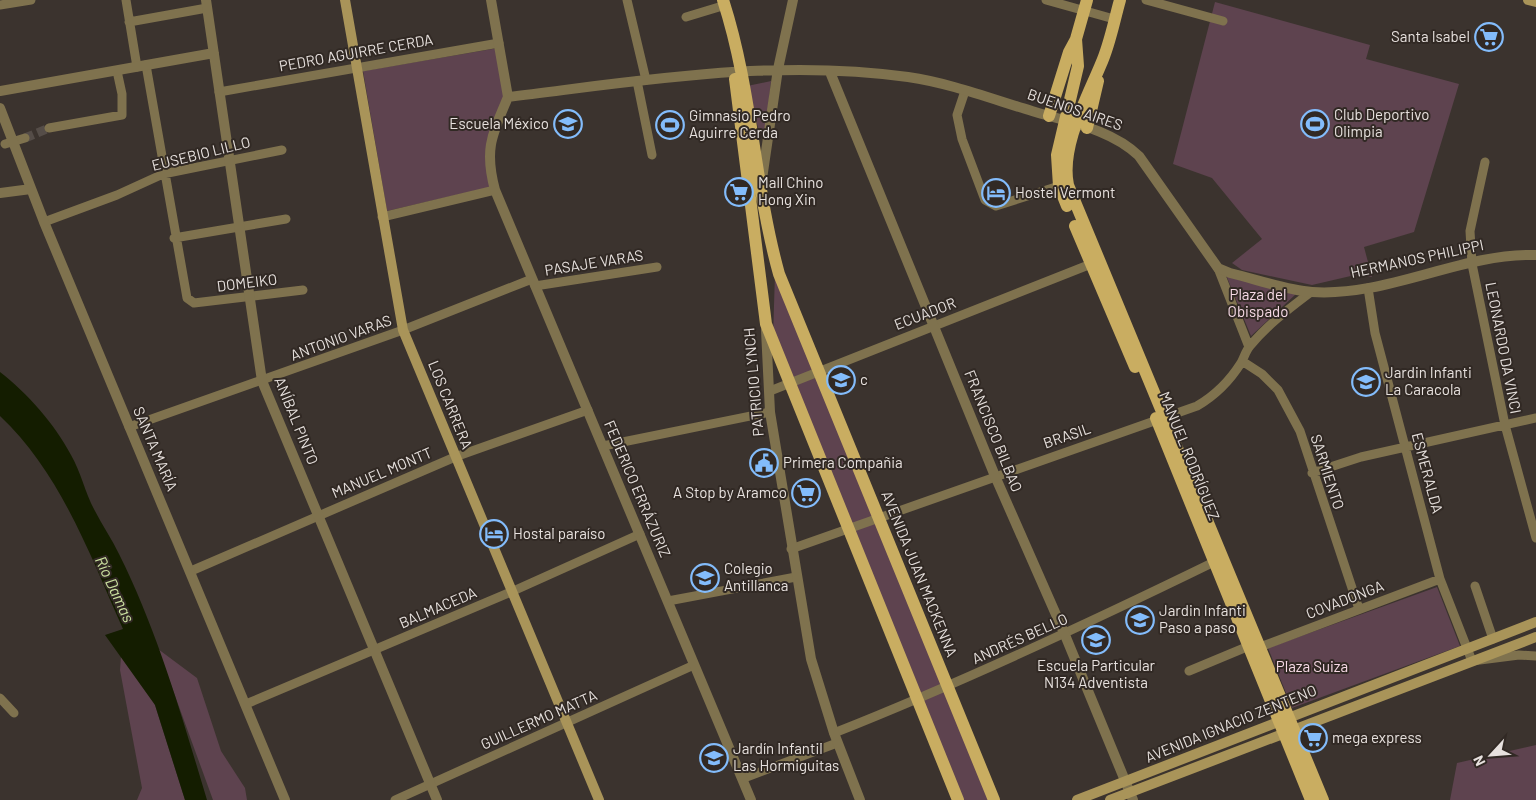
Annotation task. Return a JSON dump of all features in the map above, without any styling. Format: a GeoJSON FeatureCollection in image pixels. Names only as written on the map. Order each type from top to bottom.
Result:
{"type":"FeatureCollection","features":[{"type":"Feature","properties":{"kind":"main road","name":"LOS CARRERA"},"geometry":{"type":"LineString","coordinates":[[345,0],[403,330],[599,800]]}},
{"type":"Feature","properties":{"kind":"main road","name":"MANUEL RODRÍGUEZ"},"geometry":{"type":"LineString","coordinates":[[1120,0],[1082,126],[1066,164],[1070,191],[1284,718],[1311,800]]}},
{"type":"Feature","properties":{"kind":"main road"},"geometry":{"type":"LineString","coordinates":[[1528,0],[1536,2]]}},
{"type":"Feature","properties":{"kind":"main road"},"geometry":{"type":"LineString","coordinates":[[719,2],[739,70]]}},
{"type":"Feature","properties":{"kind":"main road"},"geometry":{"type":"LineString","coordinates":[[1050,116],[1069,52],[1076,39],[1086,5]]}},
{"type":"Feature","properties":{"kind":"main road","name":"MANUEL RODRÍGUEZ"},"geometry":{"type":"LineString","coordinates":[[1076,39],[1078,66],[1064,120],[1056,166],[1059,186],[1091,264],[1161,418],[1214,562],[1254,646]]}},
{"type":"Feature","properties":{"kind":"main road","name":"AVENIDA JUAN MACKENNA"},"geometry":{"type":"LineString","coordinates":[[739,70],[769,235],[779,274],[994,800]]}},
{"type":"Feature","properties":{"kind":"main road","name":"PATRICIO LYNCH"},"geometry":{"type":"LineString","coordinates":[[739,70],[766,324]]}},
{"type":"Feature","properties":{"kind":"main road"},"geometry":{"type":"LineString","coordinates":[[766,324],[916,701],[958,800]]}},
{"type":"Feature","properties":{"kind":"main road","name":"AVENIDA IGNACIO ZENTENO"},"geometry":{"type":"LineString","coordinates":[[1077,800],[1284,718],[1536,622]]}},
{"type":"Feature","properties":{"kind":"main road","name":"AVENIDA IGNACIO ZENTENO"},"geometry":{"type":"LineString","coordinates":[[1110,800],[1131,796],[1289,731],[1536,637]]}},
{"type":"Feature","properties":{"kind":"main road","name":"MANUEL RODRÍGUEZ"},"geometry":{"type":"LineString","coordinates":[[1289,731],[1323,800]]}},
{"type":"Feature","properties":{"kind":"street"},"geometry":{"type":"LineString","coordinates":[[0,5],[31,0]]}},
{"type":"Feature","properties":{"kind":"street"},"geometry":{"type":"LineString","coordinates":[[126,0],[129,22],[141,66],[163,174],[174,238],[286,219]]}},
{"type":"Feature","properties":{"kind":"street"},"geometry":{"type":"LineString","coordinates":[[491,0],[508,97],[739,70]]}},
{"type":"Feature","properties":{"kind":"street"},"geometry":{"type":"LineString","coordinates":[[627,0],[642,81],[652,155]]}},
{"type":"Feature","properties":{"kind":"street","name":"AVENIDA JUAN MACKENNA"},"geometry":{"type":"LineString","coordinates":[[761,188],[778,69],[793,0]]}},
{"type":"Feature","properties":{"kind":"street"},"geometry":{"type":"LineString","coordinates":[[1046,0],[1086,5],[1114,19]]}},
{"type":"Feature","properties":{"kind":"street"},"geometry":{"type":"LineString","coordinates":[[1146,0],[1223,22]]}},
{"type":"Feature","properties":{"kind":"street"},"geometry":{"type":"LineString","coordinates":[[686,17],[719,2]]}},
{"type":"Feature","properties":{"kind":"street"},"geometry":{"type":"LineString","coordinates":[[129,22],[206,4]]}},
{"type":"Feature","properties":{"kind":"street","name":"ANÍBAL PINTO"},"geometry":{"type":"LineString","coordinates":[[206,4],[262,381],[437,800]]}},
{"type":"Feature","properties":{"kind":"street","name":"PEDRO AGUIRRE CERDA"},"geometry":{"type":"LineString","coordinates":[[219,92],[499,43]]}},
{"type":"Feature","properties":{"kind":"street"},"geometry":{"type":"LineString","coordinates":[[0,91],[214,53]]}},
{"type":"Feature","properties":{"kind":"street","name":"BUENOS AIRES"},"geometry":{"type":"LineString","coordinates":[[739,70],[766,66],[778,69],[908,77],[965,91],[1064,120],[1128,144],[1139,156],[1218,268],[1249,347]]}},
{"type":"Feature","properties":{"kind":"street"},"geometry":{"type":"LineString","coordinates":[[49,128],[122,115],[122,94],[117,71]]}},
{"type":"Feature","properties":{"kind":"street","name":"FRANCISCO BILBAO"},"geometry":{"type":"LineString","coordinates":[[830,72],[995,476],[1065,635],[1131,796]]}},
{"type":"Feature","properties":{"kind":"street"},"geometry":{"type":"LineString","coordinates":[[965,91],[957,115],[962,140],[985,200],[996,206],[1059,186]]}},
{"type":"Feature","properties":{"kind":"street","name":"FEDERICO ERRÁZURIZ"},"geometry":{"type":"LineString","coordinates":[[508,97],[493,130],[488,151],[494,190],[694,665],[744,778],[749,799]]}},
{"type":"Feature","properties":{"kind":"street","name":"SANTA MARÍA"},"geometry":{"type":"LineString","coordinates":[[0,108],[9,143],[31,189],[285,800]]}},
{"type":"Feature","properties":{"kind":"street"},"geometry":{"type":"LineString","coordinates":[[9,143],[25,138]]}},
{"type":"Feature","properties":{"kind":"street","name":"EUSEBIO LILLO"},"geometry":{"type":"LineString","coordinates":[[44,222],[117,195],[163,174],[229,159],[282,150]]}},
{"type":"Feature","properties":{"kind":"street","name":"LEONARDO DA VINCI"},"geometry":{"type":"LineString","coordinates":[[1485,162],[1470,231],[1472,264],[1505,425],[1536,538]]}},
{"type":"Feature","properties":{"kind":"street"},"geometry":{"type":"LineString","coordinates":[[0,193],[31,189]]}},
{"type":"Feature","properties":{"kind":"street"},"geometry":{"type":"LineString","coordinates":[[382,217],[494,190]]}},
{"type":"Feature","properties":{"kind":"street","name":"DOMEIKO"},"geometry":{"type":"LineString","coordinates":[[174,238],[187,298],[194,303],[303,290]]}},
{"type":"Feature","properties":{"kind":"street","name":"HERMANOS PHILIPPI"},"geometry":{"type":"LineString","coordinates":[[1218,268],[1311,292],[1368,288],[1508,254],[1536,255]]}},
{"type":"Feature","properties":{"kind":"street","name":"ECUADOR"},"geometry":{"type":"LineString","coordinates":[[770,391],[819,370],[1091,264]]}},
{"type":"Feature","properties":{"kind":"street","name":"PASAJE VARAS"},"geometry":{"type":"LineString","coordinates":[[534,282],[657,267]]}},
{"type":"Feature","properties":{"kind":"street","name":"ANTONIO VARAS"},"geometry":{"type":"LineString","coordinates":[[129,427],[262,381],[534,282]]}},
{"type":"Feature","properties":{"kind":"street","name":"ESMERALDA"},"geometry":{"type":"LineString","coordinates":[[1368,288],[1375,333],[1407,447],[1440,579],[1472,661]]}},
{"type":"Feature","properties":{"kind":"street","name":"BRASIL"},"geometry":{"type":"LineString","coordinates":[[791,549],[1197,406],[1225,386],[1249,347],[1286,310],[1311,292]]}},
{"type":"Feature","properties":{"kind":"street","name":"PATRICIO LYNCH"},"geometry":{"type":"LineString","coordinates":[[766,324],[770,412],[810,660],[836,738],[860,800]]}},
{"type":"Feature","properties":{"kind":"street","name":"SARMIENTO"},"geometry":{"type":"LineString","coordinates":[[1242,361],[1262,374],[1278,390],[1300,431],[1312,473],[1359,609]]}},
{"type":"Feature","properties":{"kind":"street","name":"MANUEL MONTT"},"geometry":{"type":"LineString","coordinates":[[191,571],[455,457],[588,410]]}},
{"type":"Feature","properties":{"kind":"street"},"geometry":{"type":"LineString","coordinates":[[603,446],[770,412]]}},
{"type":"Feature","properties":{"kind":"street"},"geometry":{"type":"LineString","coordinates":[[1312,473],[1361,457],[1536,418]]}},
{"type":"Feature","properties":{"kind":"street","name":"BALMACEDA"},"geometry":{"type":"LineString","coordinates":[[246,704],[511,592],[640,534]]}},
{"type":"Feature","properties":{"kind":"street","name":"ANDRÉS BELLO"},"geometry":{"type":"LineString","coordinates":[[744,778],[1065,635],[1214,562]]}},
{"type":"Feature","properties":{"kind":"street"},"geometry":{"type":"LineString","coordinates":[[668,601],[796,577]]}},
{"type":"Feature","properties":{"kind":"street","name":"COVADONGA"},"geometry":{"type":"LineString","coordinates":[[1189,671],[1440,579]]}},
{"type":"Feature","properties":{"kind":"street"},"geometry":{"type":"LineString","coordinates":[[1475,586],[1493,638]]}},
{"type":"Feature","properties":{"kind":"street"},"geometry":{"type":"LineString","coordinates":[[1519,655],[1516,647],[1521,642]]}},
{"type":"Feature","properties":{"kind":"street"},"geometry":{"type":"LineString","coordinates":[[1472,661],[1519,655],[1536,656]]}},
{"type":"Feature","properties":{"kind":"street","name":"GUILLERMO MATTA"},"geometry":{"type":"LineString","coordinates":[[395,800],[694,665]]}},
{"type":"Feature","properties":{"kind":"street"},"geometry":{"type":"LineString","coordinates":[[0,698],[14,713]]}},
{"type":"Feature","properties":{"kind":"green space","name":"Club Deportivo Olimpia"},"geometry":{"type":"Polygon","coordinates":[[[1215,2],[1370,45],[1366,59],[1459,84],[1414,232],[1364,247],[1372,277],[1355,275],[1312,285],[1242,270],[1232,263],[1262,239],[1212,178],[1173,164],[1215,2]]]}},
{"type":"Feature","properties":{"kind":"green space"},"geometry":{"type":"Polygon","coordinates":[[[498,48],[505,96],[491,130],[491,187],[387,211],[363,71],[498,48]]]}},
{"type":"Feature","properties":{"kind":"green space"},"geometry":{"type":"Polygon","coordinates":[[[771,81],[766,128],[760,135],[747,86],[771,81]]]}},
{"type":"Feature","properties":{"kind":"green space"},"geometry":{"type":"Polygon","coordinates":[[[775,273],[991,800],[961,800],[773,338],[775,273]]]}},
{"type":"Feature","properties":{"kind":"green space","name":"Plaza del Obispado"},"geometry":{"type":"Polygon","coordinates":[[[1226,275],[1296,294],[1251,336],[1226,275]]]}},
{"type":"Feature","properties":{"kind":"green space","name":"Plaza Suiza"},"geometry":{"type":"Polygon","coordinates":[[[1437,587],[1460,646],[1292,708],[1268,648],[1437,587]]]}},
{"type":"Feature","properties":{"kind":"green space"},"geometry":{"type":"Polygon","coordinates":[[[123,629],[155,705],[185,800],[137,800],[142,788],[120,670],[123,629]]]}},
{"type":"Feature","properties":{"kind":"green space"},"geometry":{"type":"Polygon","coordinates":[[[158,649],[197,678],[221,751],[245,788],[247,800],[213,800],[158,649]]]}},
{"type":"Feature","properties":{"kind":"green space"},"geometry":{"type":"Polygon","coordinates":[[[1536,745],[1536,800],[1450,800],[1457,763],[1536,745]]]}},
{"type":"Feature","properties":{"kind":"water","name":"Río Damas"},"geometry":{"type":"Polygon","coordinates":[[[0,372],[40,410],[57,432],[74,462],[92,504],[116,548],[146,614],[157,644],[207,800],[185,800],[155,705],[105,635],[123,629],[72,516],[57,488],[21,438],[0,416],[0,372]]]}},
{"type":"Feature","properties":{"kind":"tunnel"},"geometry":{"type":"LineString","coordinates":[[25,138],[49,128]]}},
{"type":"Feature","properties":{"kind":"place","name":"Santa Isabel"},"geometry":{"type":"Point","coordinates":[1489,37]}},
{"type":"Feature","properties":{"kind":"place","name":"Escuela México"},"geometry":{"type":"Point","coordinates":[568,124]}},
{"type":"Feature","properties":{"kind":"place","name":"Club Deportivo Olimpia"},"geometry":{"type":"Point","coordinates":[1315,124]}},
{"type":"Feature","properties":{"kind":"place","name":"Gimnasio Pedro Aguirre Cerda"},"geometry":{"type":"Point","coordinates":[670,125]}},
{"type":"Feature","properties":{"kind":"place","name":"Mall Chino Hong Xin"},"geometry":{"type":"Point","coordinates":[739,192]}},
{"type":"Feature","properties":{"kind":"place","name":"Hostel Vermont"},"geometry":{"type":"Point","coordinates":[996,193]}},
{"type":"Feature","properties":{"kind":"place","name":"c"},"geometry":{"type":"Point","coordinates":[841,380]}},
{"type":"Feature","properties":{"kind":"place","name":"Jardin Infanti La Caracola"},"geometry":{"type":"Point","coordinates":[1366,382]}},
{"type":"Feature","properties":{"kind":"place","name":"Primera Compañia"},"geometry":{"type":"Point","coordinates":[764,463]}},
{"type":"Feature","properties":{"kind":"place","name":"A Stop by Aramco"},"geometry":{"type":"Point","coordinates":[806,493]}},
{"type":"Feature","properties":{"kind":"place","name":"Hostal paraíso"},"geometry":{"type":"Point","coordinates":[494,534]}},
{"type":"Feature","properties":{"kind":"place","name":"Colegio Antillanca"},"geometry":{"type":"Point","coordinates":[705,578]}},
{"type":"Feature","properties":{"kind":"place","name":"Jardin Infanti Paso a paso"},"geometry":{"type":"Point","coordinates":[1140,620]}},
{"type":"Feature","properties":{"kind":"place","name":"Escuela Particular N134 Adventista"},"geometry":{"type":"Point","coordinates":[1096,640]}},
{"type":"Feature","properties":{"kind":"place","name":"mega express"},"geometry":{"type":"Point","coordinates":[1313,738]}},
{"type":"Feature","properties":{"kind":"place","name":"Jardín Infantil Las Hormiguitas"},"geometry":{"type":"Point","coordinates":[714,758]}}]}
